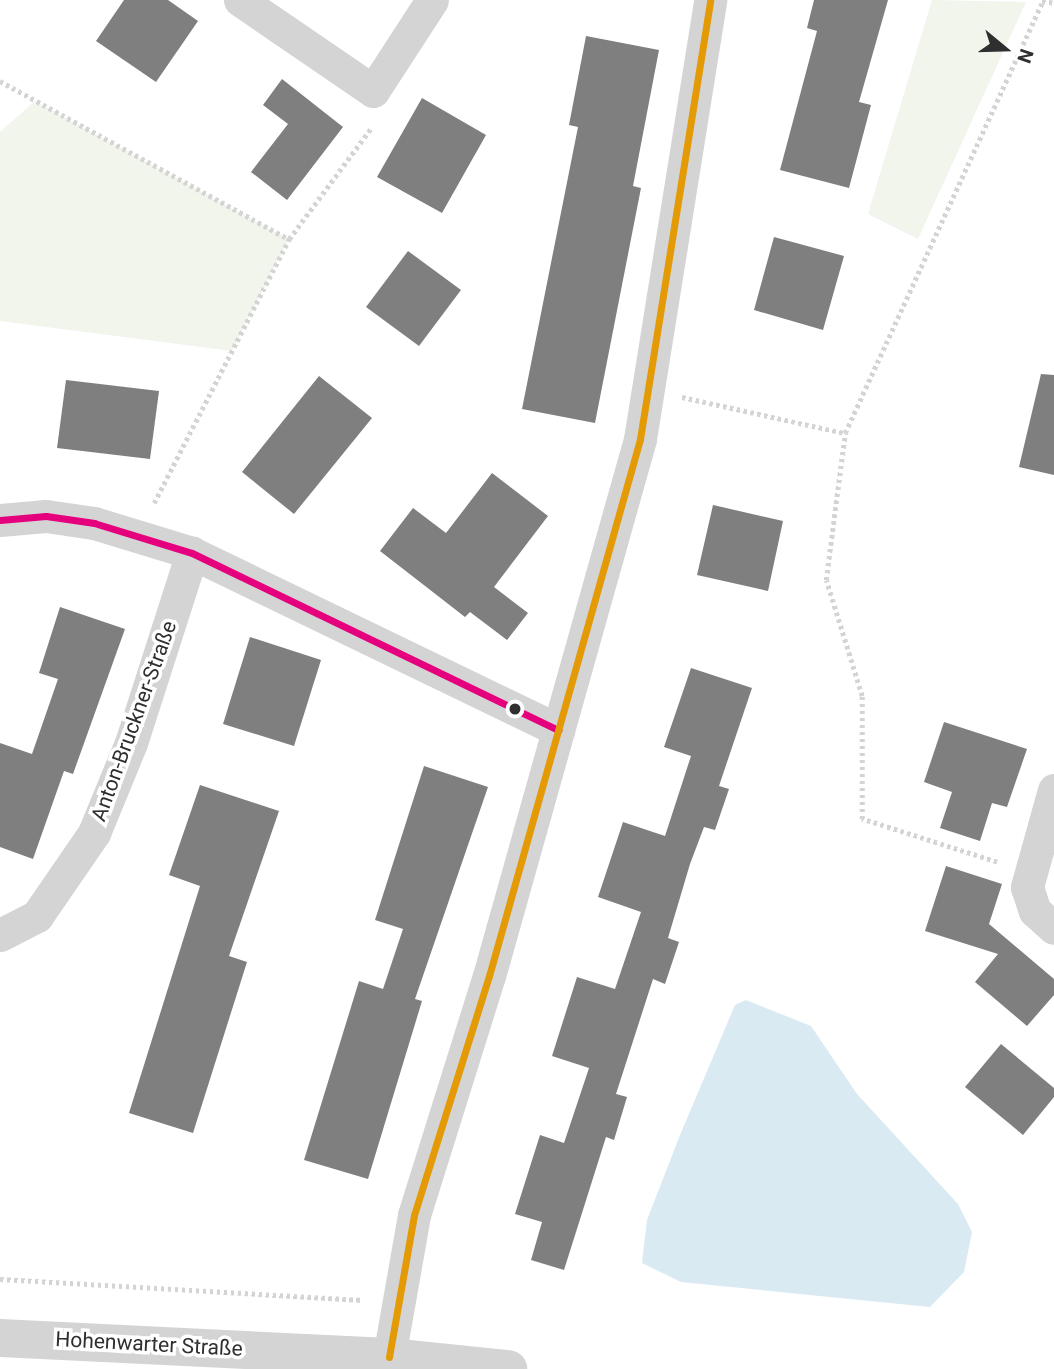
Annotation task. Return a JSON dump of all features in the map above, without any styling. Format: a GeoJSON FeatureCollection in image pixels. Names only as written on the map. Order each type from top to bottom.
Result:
{"type":"FeatureCollection","features":[{"type":"Feature","properties":{"kind":"street"},"geometry":{"type":"LineString","coordinates":[[240,0],[373,91],[432,0]]}},
{"type":"Feature","properties":{"kind":"street"},"geometry":{"type":"LineString","coordinates":[[388,1357],[414,1215],[489,976],[558,730],[610,559],[650,389],[710,0]]}},
{"type":"Feature","properties":{"kind":"street"},"geometry":{"type":"LineString","coordinates":[[0,520],[46,516],[138,535],[192,552],[558,730]]}},
{"type":"Feature","properties":{"kind":"street","name":"Anton-Bruckner-Straße"},"geometry":{"type":"LineString","coordinates":[[0,935],[37,916],[94,834],[131,743],[192,552]]}},
{"type":"Feature","properties":{"kind":"street"},"geometry":{"type":"LineString","coordinates":[[1054,790],[1028,871],[1027,887],[1035,911],[1054,928]]}},
{"type":"Feature","properties":{"kind":"street","name":"Hohenwarter Straße"},"geometry":{"type":"LineString","coordinates":[[0,1338],[388,1357],[508,1369]]}},
{"type":"Feature","properties":{"kind":"path"},"geometry":{"type":"LineString","coordinates":[[1028,871],[862,819],[862,696],[826,580],[845,433],[1043,0],[1054,3]]}},
{"type":"Feature","properties":{"kind":"path"},"geometry":{"type":"LineString","coordinates":[[0,81],[289,239]]}},
{"type":"Feature","properties":{"kind":"path"},"geometry":{"type":"LineString","coordinates":[[138,535],[289,239],[373,126]]}},
{"type":"Feature","properties":{"kind":"path"},"geometry":{"type":"LineString","coordinates":[[650,389],[845,433]]}},
{"type":"Feature","properties":{"kind":"path"},"geometry":{"type":"LineString","coordinates":[[0,1279],[251,1290],[396,1303]]}},
{"type":"Feature","properties":{"kind":"shaded area"},"geometry":{"type":"Polygon","coordinates":[[[932,0],[1026,2],[918,239],[868,214],[932,0]]]}},
{"type":"Feature","properties":{"kind":"shaded area"},"geometry":{"type":"Polygon","coordinates":[[[35,101],[289,239],[232,351],[0,321],[0,132],[35,101]]]}},
{"type":"Feature","properties":{"kind":"shaded area"},"geometry":{"type":"Polygon","coordinates":[[[746,1000],[811,1026],[857,1094],[958,1204],[972,1232],[964,1272],[930,1307],[681,1282],[642,1263],[647,1220],[680,1135],[735,1005],[746,1000]]]}},
{"type":"Feature","properties":{"kind":"building"},"geometry":{"type":"Polygon","coordinates":[[[124,0],[168,0],[198,21],[156,82],[96,41],[124,0]]]}},
{"type":"Feature","properties":{"kind":"building"},"geometry":{"type":"Polygon","coordinates":[[[814,0],[888,0],[859,102],[871,105],[849,188],[780,170],[817,31],[807,28],[814,0]]]}},
{"type":"Feature","properties":{"kind":"building"},"geometry":{"type":"Polygon","coordinates":[[[586,36],[659,50],[633,186],[641,188],[595,423],[522,409],[578,127],[569,125],[586,36]]]}},
{"type":"Feature","properties":{"kind":"building"},"geometry":{"type":"Polygon","coordinates":[[[282,79],[343,127],[287,200],[251,172],[288,124],[263,105],[282,79]]]}},
{"type":"Feature","properties":{"kind":"building"},"geometry":{"type":"Polygon","coordinates":[[[422,98],[486,135],[442,213],[377,177],[422,98]]]}},
{"type":"Feature","properties":{"kind":"building"},"geometry":{"type":"Polygon","coordinates":[[[774,237],[844,256],[823,330],[754,310],[774,237]]]}},
{"type":"Feature","properties":{"kind":"building"},"geometry":{"type":"Polygon","coordinates":[[[408,251],[461,290],[419,346],[366,307],[408,251]]]}},
{"type":"Feature","properties":{"kind":"building"},"geometry":{"type":"Polygon","coordinates":[[[1041,374],[1054,375],[1054,475],[1019,467],[1041,374]]]}},
{"type":"Feature","properties":{"kind":"building"},"geometry":{"type":"Polygon","coordinates":[[[319,376],[372,418],[294,514],[242,472],[319,376]]]}},
{"type":"Feature","properties":{"kind":"building"},"geometry":{"type":"Polygon","coordinates":[[[66,380],[159,391],[150,459],[57,448],[66,380]]]}},
{"type":"Feature","properties":{"kind":"building"},"geometry":{"type":"Polygon","coordinates":[[[492,473],[548,516],[494,587],[528,613],[507,640],[470,612],[465,617],[380,551],[413,508],[446,533],[492,473]]]}},
{"type":"Feature","properties":{"kind":"building"},"geometry":{"type":"Polygon","coordinates":[[[713,505],[783,521],[768,591],[697,575],[713,505]]]}},
{"type":"Feature","properties":{"kind":"building"},"geometry":{"type":"Polygon","coordinates":[[[60,607],[125,629],[73,774],[64,771],[33,859],[0,847],[0,743],[32,754],[58,679],[39,673],[60,607]]]}},
{"type":"Feature","properties":{"kind":"building"},"geometry":{"type":"Polygon","coordinates":[[[250,637],[321,660],[294,746],[223,724],[250,637]]]}},
{"type":"Feature","properties":{"kind":"building"},"geometry":{"type":"Polygon","coordinates":[[[691,668],[752,688],[719,786],[729,789],[715,830],[704,827],[690,864],[668,938],[679,942],[665,984],[653,979],[616,1094],[627,1097],[614,1140],[606,1137],[564,1270],[531,1260],[542,1222],[515,1214],[540,1135],[564,1143],[589,1068],[552,1056],[577,977],[615,989],[641,912],[598,897],[623,822],[665,836],[691,756],[664,747],[691,668]]]}},
{"type":"Feature","properties":{"kind":"building"},"geometry":{"type":"Polygon","coordinates":[[[944,722],[1027,749],[1007,807],[992,803],[980,841],[940,828],[952,792],[924,782],[944,722]]]}},
{"type":"Feature","properties":{"kind":"building"},"geometry":{"type":"Polygon","coordinates":[[[424,766],[488,787],[415,999],[422,1001],[368,1179],[304,1160],[359,981],[383,989],[403,929],[375,920],[424,766]]]}},
{"type":"Feature","properties":{"kind":"building"},"geometry":{"type":"Polygon","coordinates":[[[200,785],[279,811],[229,956],[247,962],[193,1133],[129,1113],[200,886],[169,875],[200,785]]]}},
{"type":"Feature","properties":{"kind":"building"},"geometry":{"type":"Polygon","coordinates":[[[946,866],[1002,884],[989,924],[1054,979],[1054,995],[1027,1026],[975,982],[998,954],[925,931],[946,866]]]}},
{"type":"Feature","properties":{"kind":"building"},"geometry":{"type":"Polygon","coordinates":[[[1001,1044],[1054,1088],[1054,1097],[1023,1135],[965,1087],[1001,1044]]]}},
{"type":"Feature","properties":{"kind":"transit line"},"geometry":{"type":"LineString","coordinates":[[389,1357],[414,1215],[489,976],[640,439],[710,0]]}},
{"type":"Feature","properties":{"kind":"transit line"},"geometry":{"type":"LineString","coordinates":[[0,520],[46,516],[94,523],[192,553],[558,730]]}}]}
